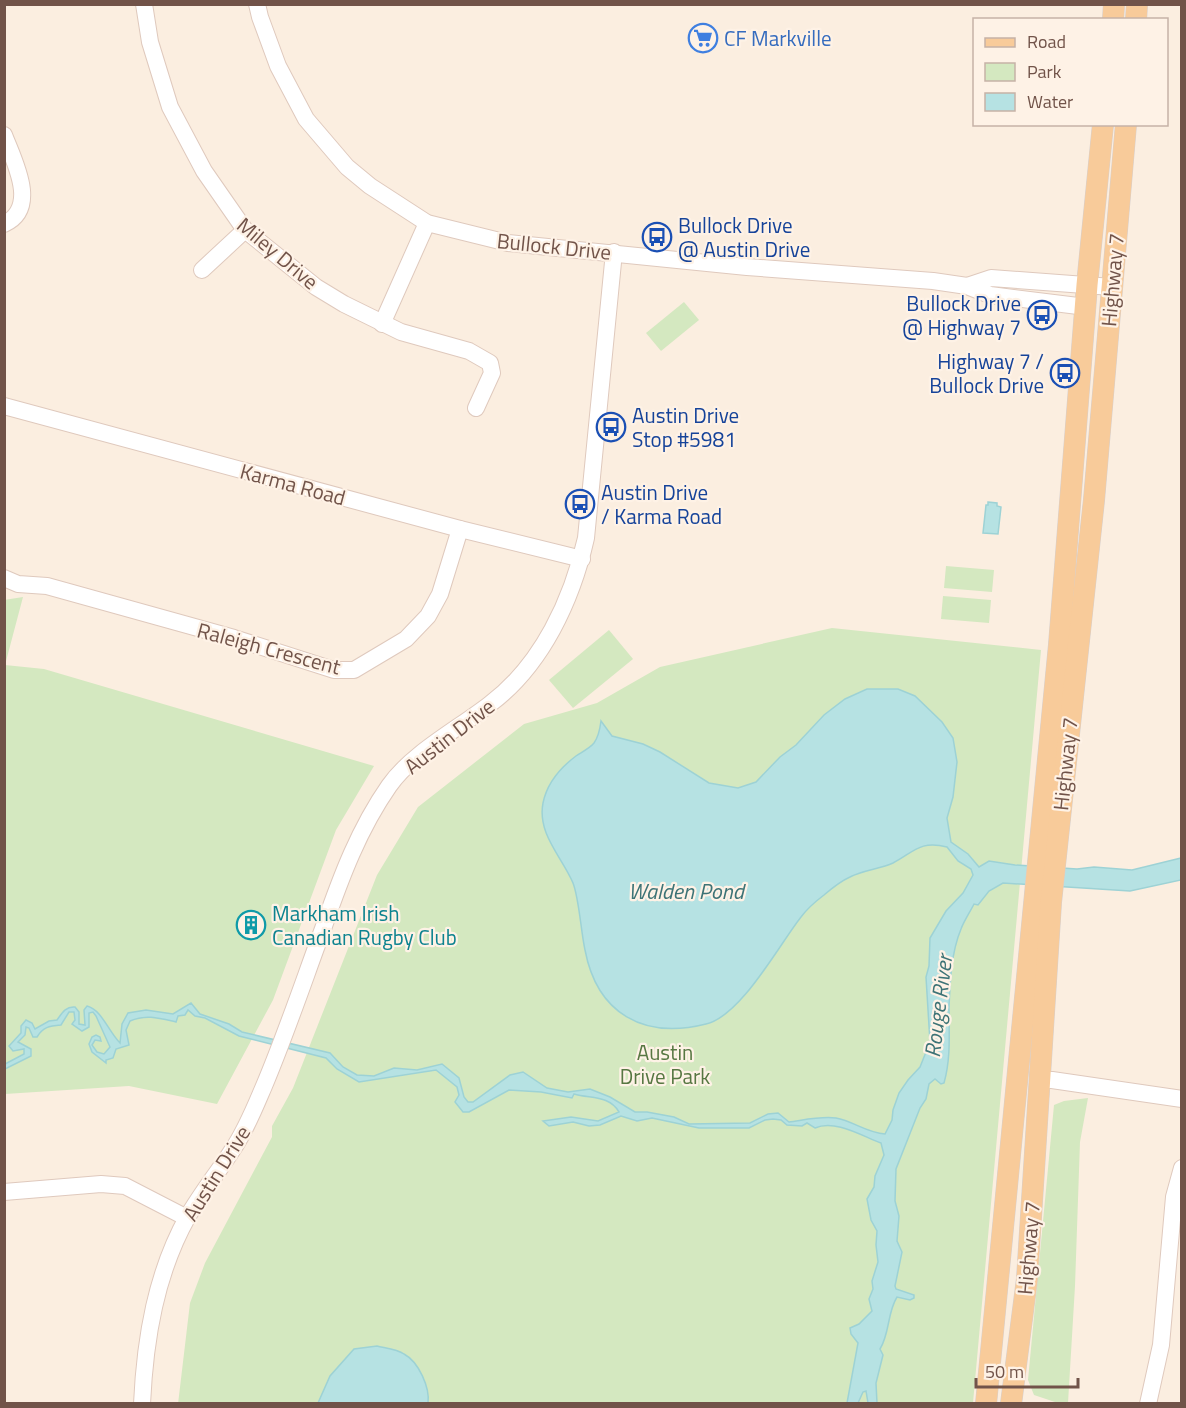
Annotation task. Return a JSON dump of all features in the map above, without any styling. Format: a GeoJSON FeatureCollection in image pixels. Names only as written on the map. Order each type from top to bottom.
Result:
{"type":"FeatureCollection","features":[{"type":"Feature","properties":{"kind":"main road","name":"Highway 7"},"geometry":{"type":"LineString","coordinates":[[989,1403],[1043,901],[1060,635],[1087,285],[1103,126]]}},
{"type":"Feature","properties":{"kind":"main road","name":"Highway 7"},"geometry":{"type":"LineString","coordinates":[[1049,831],[1094,500],[1126,126]]}},
{"type":"Feature","properties":{"kind":"main road","name":"Highway 7"},"geometry":{"type":"LineString","coordinates":[[1011,1404],[1027,1278],[1040,1080],[1043,901]]}},
{"type":"Feature","properties":{"kind":"street","name":"Miley Drive"},"geometry":{"type":"LineString","coordinates":[[144,4],[150,42],[170,107],[204,171],[245,230],[316,287],[382,324],[401,332],[469,351],[490,363],[492,373],[476,408]]}},
{"type":"Feature","properties":{"kind":"street","name":"Bullock Drive"},"geometry":{"type":"LineString","coordinates":[[257,4],[278,66],[306,119],[355,173],[397,205],[428,223],[508,243],[747,267],[933,281],[967,286],[990,295],[1086,307]]}},
{"type":"Feature","properties":{"kind":"street"},"geometry":{"type":"LineString","coordinates":[[4,135],[23,189],[23,200],[18,211],[8,223],[4,224]]}},
{"type":"Feature","properties":{"kind":"street"},"geometry":{"type":"LineString","coordinates":[[382,324],[428,223]]}},
{"type":"Feature","properties":{"kind":"street"},"geometry":{"type":"LineString","coordinates":[[202,270],[245,230]]}},
{"type":"Feature","properties":{"kind":"street","name":"Austin Drive"},"geometry":{"type":"LineString","coordinates":[[142,1404],[143,1365],[150,1320],[165,1267],[187,1218],[234,1148],[247,1124],[281,1043],[349,858],[370,814],[391,783],[416,758],[492,703],[520,675],[542,646],[566,603],[582,559],[586,538],[614,252]]}},
{"type":"Feature","properties":{"kind":"street","name":"Bullock Drive"},"geometry":{"type":"LineString","coordinates":[[967,286],[991,278],[1112,287]]}},
{"type":"Feature","properties":{"kind":"street","name":"Karma Road"},"geometry":{"type":"LineString","coordinates":[[4,406],[460,529],[582,559]]}},
{"type":"Feature","properties":{"kind":"street","name":"Raleigh Crescent"},"geometry":{"type":"LineString","coordinates":[[4,578],[18,584],[47,586],[234,638],[334,670],[354,670],[406,639],[428,616],[440,594],[460,529]]}},
{"type":"Feature","properties":{"kind":"street"},"geometry":{"type":"LineString","coordinates":[[1040,1080],[1182,1099]]}},
{"type":"Feature","properties":{"kind":"street"},"geometry":{"type":"LineString","coordinates":[[1148,1404],[1161,1345],[1174,1197],[1182,1168]]}},
{"type":"Feature","properties":{"kind":"street"},"geometry":{"type":"LineString","coordinates":[[4,1192],[101,1184],[125,1186],[187,1218]]}},
{"type":"Feature","properties":{"kind":"green space"},"geometry":{"type":"Polygon","coordinates":[[[684,302],[699,320],[661,351],[646,333],[684,302]]]}},
{"type":"Feature","properties":{"kind":"green space"},"geometry":{"type":"Polygon","coordinates":[[[946,566],[994,570],[992,592],[944,588],[946,566]]]}},
{"type":"Feature","properties":{"kind":"green space"},"geometry":{"type":"Polygon","coordinates":[[[943,596],[991,600],[989,623],[941,619],[943,596]]]}},
{"type":"Feature","properties":{"kind":"green space"},"geometry":{"type":"Polygon","coordinates":[[[23,597],[5,665],[44,669],[374,766],[336,830],[273,1000],[217,1104],[129,1086],[5,1094],[4,600],[23,597]]]}},
{"type":"Feature","properties":{"kind":"green space","name":"Austin Drive Park"},"geometry":{"type":"Polygon","coordinates":[[[832,628],[1041,650],[973,1403],[178,1404],[190,1303],[205,1263],[272,1137],[272,1126],[293,1088],[377,875],[418,807],[524,724],[597,703],[660,667],[832,628]]]}},
{"type":"Feature","properties":{"kind":"green space"},"geometry":{"type":"Polygon","coordinates":[[[609,630],[633,659],[573,708],[549,680],[609,630]]]}},
{"type":"Feature","properties":{"kind":"green space"},"geometry":{"type":"Polygon","coordinates":[[[1088,1098],[1080,1142],[1068,1403],[1058,1403],[1034,1395],[1028,1380],[1054,1105],[1064,1101],[1088,1098]]]}},
{"type":"Feature","properties":{"kind":"water"},"geometry":{"type":"Polygon","coordinates":[[[988,502],[997,503],[997,506],[1001,507],[998,534],[983,533],[988,502]]]}},
{"type":"Feature","properties":{"kind":"water","name":"Walden Pond"},"geometry":{"type":"Polygon","coordinates":[[[867,689],[898,689],[915,696],[942,722],[953,738],[957,762],[953,797],[947,818],[951,842],[968,854],[979,867],[989,861],[1077,869],[1094,867],[1132,870],[1181,858],[1181,880],[1130,891],[1003,883],[989,891],[978,905],[974,904],[961,929],[953,958],[949,998],[949,1055],[944,1083],[941,1084],[935,1079],[929,1084],[926,1099],[920,1108],[896,1169],[895,1201],[899,1216],[897,1241],[902,1252],[895,1286],[896,1289],[914,1295],[914,1298],[910,1300],[897,1297],[894,1303],[880,1349],[883,1355],[876,1383],[877,1403],[868,1403],[866,1391],[863,1392],[858,1403],[847,1403],[858,1343],[851,1334],[850,1328],[859,1324],[872,1311],[869,1299],[878,1262],[877,1231],[871,1220],[867,1199],[874,1187],[875,1176],[884,1155],[881,1143],[857,1133],[840,1127],[815,1128],[807,1123],[802,1126],[787,1125],[781,1120],[773,1119],[765,1120],[749,1128],[699,1128],[652,1118],[637,1121],[621,1116],[600,1125],[589,1126],[573,1122],[549,1126],[543,1121],[571,1117],[598,1121],[619,1112],[610,1103],[599,1098],[574,1094],[572,1098],[541,1092],[509,1090],[469,1112],[463,1112],[455,1102],[459,1095],[457,1087],[436,1070],[359,1082],[337,1069],[326,1058],[239,1036],[205,1018],[195,1016],[188,1010],[185,1015],[178,1016],[176,1022],[147,1017],[130,1021],[126,1030],[129,1045],[116,1049],[113,1058],[106,1060],[106,1063],[92,1052],[89,1044],[92,1037],[96,1035],[101,1041],[95,1040],[92,1045],[97,1052],[104,1054],[110,1047],[96,1016],[93,1012],[89,1013],[89,1027],[82,1031],[72,1024],[75,1020],[74,1012],[69,1012],[61,1025],[47,1028],[37,1037],[33,1037],[29,1028],[26,1027],[25,1035],[18,1042],[31,1049],[31,1056],[5,1069],[5,1064],[24,1054],[24,1049],[13,1051],[9,1046],[21,1033],[21,1026],[26,1020],[32,1023],[35,1029],[49,1021],[57,1020],[67,1009],[75,1007],[79,1012],[79,1024],[85,1025],[84,1010],[87,1006],[101,1016],[120,1043],[122,1024],[128,1013],[146,1010],[173,1014],[191,1003],[200,1014],[229,1024],[242,1032],[330,1053],[343,1067],[357,1075],[374,1076],[394,1068],[417,1070],[442,1064],[459,1078],[464,1097],[468,1102],[473,1102],[510,1075],[523,1072],[547,1088],[568,1092],[590,1089],[610,1097],[635,1112],[674,1117],[689,1124],[750,1123],[768,1114],[778,1113],[789,1122],[836,1118],[872,1132],[885,1134],[892,1120],[899,1093],[920,1067],[930,1042],[926,977],[929,966],[930,938],[946,911],[963,893],[973,875],[971,869],[958,861],[947,847],[930,845],[918,848],[893,863],[847,879],[806,911],[746,994],[733,1008],[706,1024],[683,1028],[662,1028],[626,1017],[600,990],[591,972],[585,950],[573,883],[547,835],[542,814],[545,796],[551,783],[565,766],[594,743],[601,721],[612,736],[643,744],[660,752],[709,783],[738,788],[756,782],[824,715],[845,699],[867,689]]]}},
{"type":"Feature","properties":{"kind":"water"},"geometry":{"type":"Polygon","coordinates":[[[377,1346],[401,1352],[414,1363],[425,1383],[428,1403],[318,1403],[330,1376],[354,1349],[377,1346]]]}},
{"type":"Feature","properties":{"kind":"place","name":"CF Markville"},"geometry":{"type":"Point","coordinates":[703,38]}},
{"type":"Feature","properties":{"kind":"place","name":"Bullock Drive @ Austin Drive"},"geometry":{"type":"Point","coordinates":[657,237]}},
{"type":"Feature","properties":{"kind":"place","name":"Bullock Drive @ Highway 7"},"geometry":{"type":"Point","coordinates":[1042,315]}},
{"type":"Feature","properties":{"kind":"place","name":"Highway 7 / Bullock Drive"},"geometry":{"type":"Point","coordinates":[1065,373]}},
{"type":"Feature","properties":{"kind":"place","name":"Austin Drive Stop #5981"},"geometry":{"type":"Point","coordinates":[611,427]}},
{"type":"Feature","properties":{"kind":"place","name":"Austin Drive / Karma Road"},"geometry":{"type":"Point","coordinates":[580,504]}},
{"type":"Feature","properties":{"kind":"place","name":"Markham Irish Canadian Rugby Club"},"geometry":{"type":"Point","coordinates":[251,925]}},
{"type":"Feature","properties":{"kind":"water label","name":"Rouge River"},"geometry":{"type":"Point","coordinates":[938,1006]}}]}
